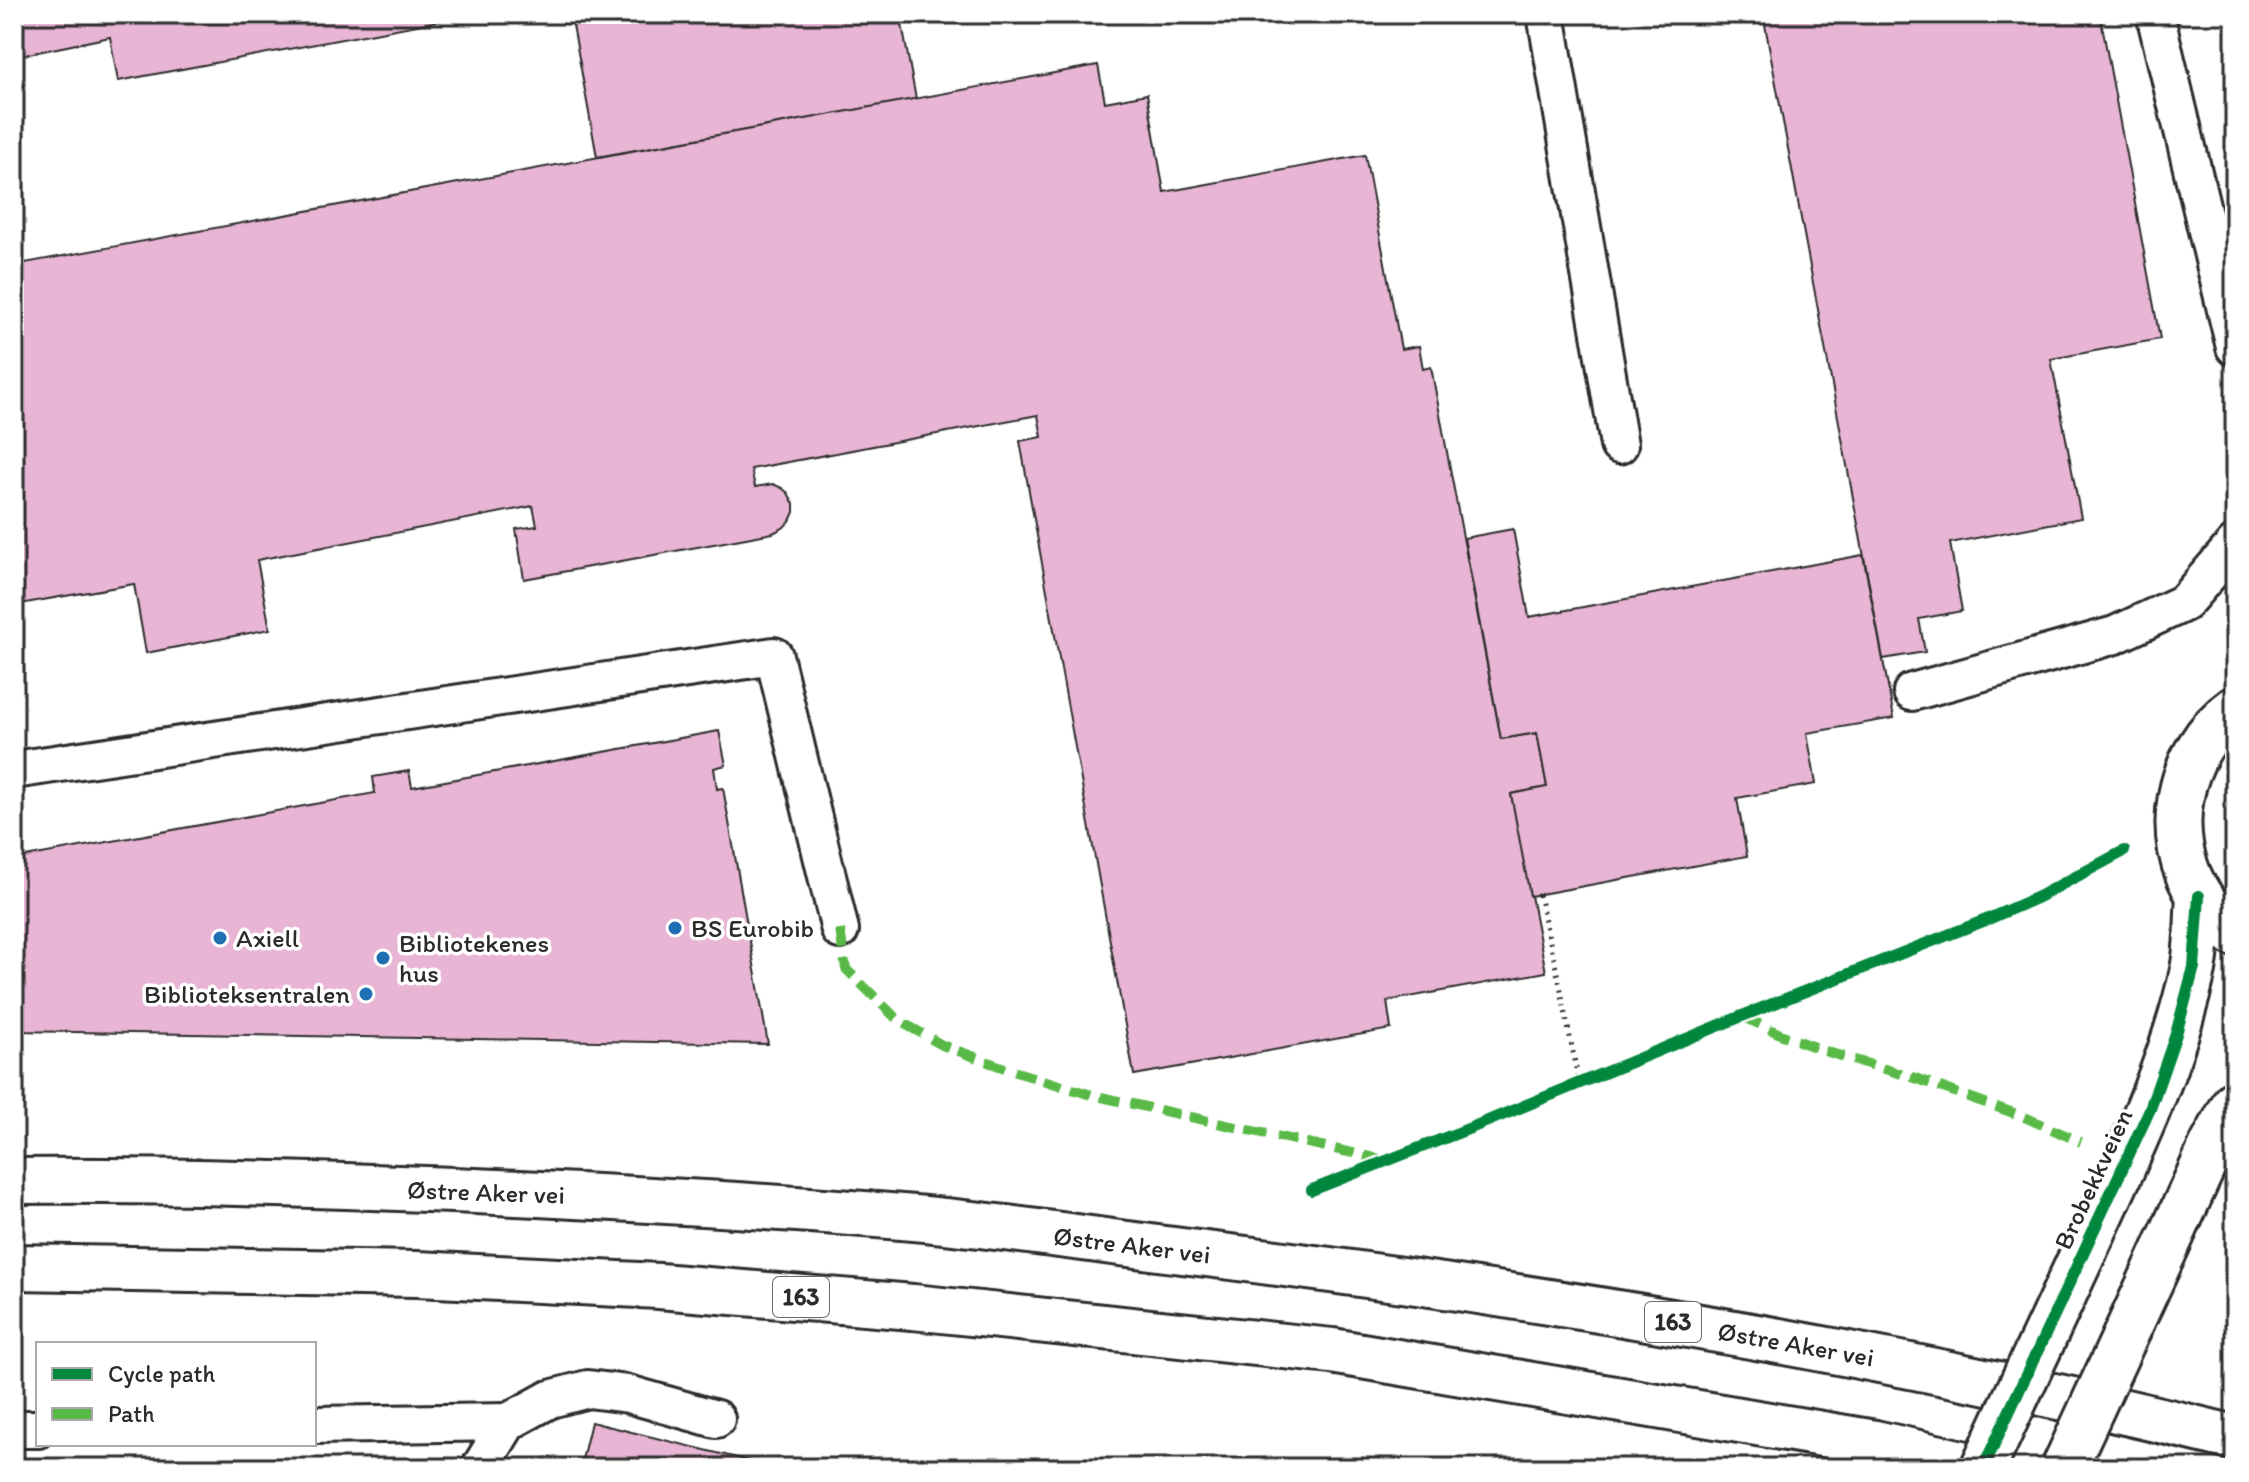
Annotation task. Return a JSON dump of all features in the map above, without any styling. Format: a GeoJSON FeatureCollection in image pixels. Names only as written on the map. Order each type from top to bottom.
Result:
{"type":"FeatureCollection","features":[{"type":"Feature","properties":{"kind":"main road"},"geometry":{"type":"LineString","coordinates":[[2235,709],[2222,718],[2198,748],[2183,784],[2177,822],[2183,861],[2199,896],[2218,920],[2235,934]]}},
{"type":"Feature","properties":{"kind":"main road","name":"Brobekkveien"},"geometry":{"type":"LineString","coordinates":[[1984,1468],[2150,1109],[2176,1034],[2194,967],[2199,896]]}},
{"type":"Feature","properties":{"kind":"main road"},"geometry":{"type":"LineString","coordinates":[[2064,1468],[2212,1146],[2235,1103]]}},
{"type":"Feature","properties":{"kind":"main road","name":"Østre Aker vei"},"geometry":{"type":"LineString","coordinates":[[14,1181],[151,1180],[580,1195],[919,1219],[1309,1266],[1611,1311],[1892,1361],[2235,1438]]}},
{"type":"Feature","properties":{"kind":"main road","name":"163"},"geometry":{"type":"LineString","coordinates":[[14,1267],[417,1274],[659,1286],[913,1307],[1332,1351],[1875,1443],[1984,1468]]}},
{"type":"Feature","properties":{"kind":"lane"},"geometry":{"type":"LineString","coordinates":[[1546,14],[1619,445]]}},
{"type":"Feature","properties":{"kind":"lane"},"geometry":{"type":"LineString","coordinates":[[2155,14],[2235,347]]}},
{"type":"Feature","properties":{"kind":"lane"},"geometry":{"type":"LineString","coordinates":[[1912,692],[2115,635],[2184,603],[2235,544]]}},
{"type":"Feature","properties":{"kind":"lane"},"geometry":{"type":"LineString","coordinates":[[14,770],[774,656],[840,930]]}},
{"type":"Feature","properties":{"kind":"lane"},"geometry":{"type":"LineString","coordinates":[[316,1425],[508,1422],[550,1399],[588,1389],[628,1394],[716,1419]]}},
{"type":"Feature","properties":{"kind":"lane"},"geometry":{"type":"LineString","coordinates":[[480,1468],[508,1422]]}},
{"type":"Feature","properties":{"kind":"lane"},"geometry":{"type":"LineString","coordinates":[[14,1429],[36,1429]]}},
{"type":"Feature","properties":{"kind":"path"},"geometry":{"type":"LineString","coordinates":[[1312,1190],[1986,920],[2038,897],[2124,851]]}},
{"type":"Feature","properties":{"kind":"path"},"geometry":{"type":"LineString","coordinates":[[1539,895],[1579,1083]]}},
{"type":"Feature","properties":{"kind":"building"},"geometry":{"type":"Polygon","coordinates":[[[14,14],[458,14],[448,16],[449,19],[118,81],[110,37],[14,57],[14,14]]]}},
{"type":"Feature","properties":{"kind":"building"},"geometry":{"type":"Polygon","coordinates":[[[571,14],[900,14],[916,99],[597,157],[571,14]]]}},
{"type":"Feature","properties":{"kind":"building"},"geometry":{"type":"Polygon","coordinates":[[[1763,14],[2100,14],[2160,339],[2051,359],[2081,518],[1950,543],[1962,611],[1919,619],[1925,652],[1883,659],[1763,14]]]}},
{"type":"Feature","properties":{"kind":"building"},"geometry":{"type":"Polygon","coordinates":[[[1098,65],[1105,102],[1147,94],[1164,192],[1365,155],[1401,349],[1419,346],[1423,369],[1431,367],[1501,739],[1537,733],[1547,787],[1511,794],[1546,972],[1387,1001],[1391,1029],[1134,1075],[1020,441],[1042,437],[1038,415],[751,469],[755,487],[773,484],[788,493],[794,504],[790,521],[773,533],[524,579],[516,529],[537,526],[533,506],[257,560],[270,629],[146,653],[134,584],[14,605],[14,265],[1098,65]]]}},
{"type":"Feature","properties":{"kind":"building"},"geometry":{"type":"Polygon","coordinates":[[[1513,529],[1529,617],[1863,555],[1894,718],[1807,733],[1816,784],[1737,798],[1747,856],[1530,896],[1511,794],[1547,787],[1537,733],[1501,739],[1464,538],[1513,529]]]}},
{"type":"Feature","properties":{"kind":"building","name":"Bibliotekenes hus"},"geometry":{"type":"Polygon","coordinates":[[[719,731],[726,765],[714,768],[717,789],[723,788],[768,1044],[14,1031],[14,859],[375,793],[373,777],[409,771],[412,787],[719,731]]]}},
{"type":"Feature","properties":{"kind":"building"},"geometry":{"type":"Polygon","coordinates":[[[591,1422],[778,1468],[580,1468],[591,1422]]]}},
{"type":"Feature","properties":{"kind":"marked path"},"geometry":{"type":"LineString","coordinates":[[840,930],[846,969],[898,1020],[942,1045],[1092,1095],[1384,1160]]}},
{"type":"Feature","properties":{"kind":"marked path"},"geometry":{"type":"LineString","coordinates":[[1742,1016],[1831,1053],[1915,1078],[2022,1116],[2081,1142]]}},
{"type":"Feature","properties":{"kind":"cycle path"},"geometry":{"type":"LineString","coordinates":[[1312,1190],[1986,920],[2038,897],[2124,851]]}},
{"type":"Feature","properties":{"kind":"cycle path"},"geometry":{"type":"LineString","coordinates":[[1983,1468],[2150,1109],[2176,1034],[2194,967],[2199,896]]}},
{"type":"Feature","properties":{"kind":"place","name":"BS Eurobib"},"geometry":{"type":"Point","coordinates":[675,928]}},
{"type":"Feature","properties":{"kind":"place","name":"Axiell"},"geometry":{"type":"Point","coordinates":[220,938]}},
{"type":"Feature","properties":{"kind":"place","name":"Bibliotekenes hus"},"geometry":{"type":"Point","coordinates":[383,958]}},
{"type":"Feature","properties":{"kind":"place","name":"Biblioteksentralen"},"geometry":{"type":"Point","coordinates":[366,994]}}]}
